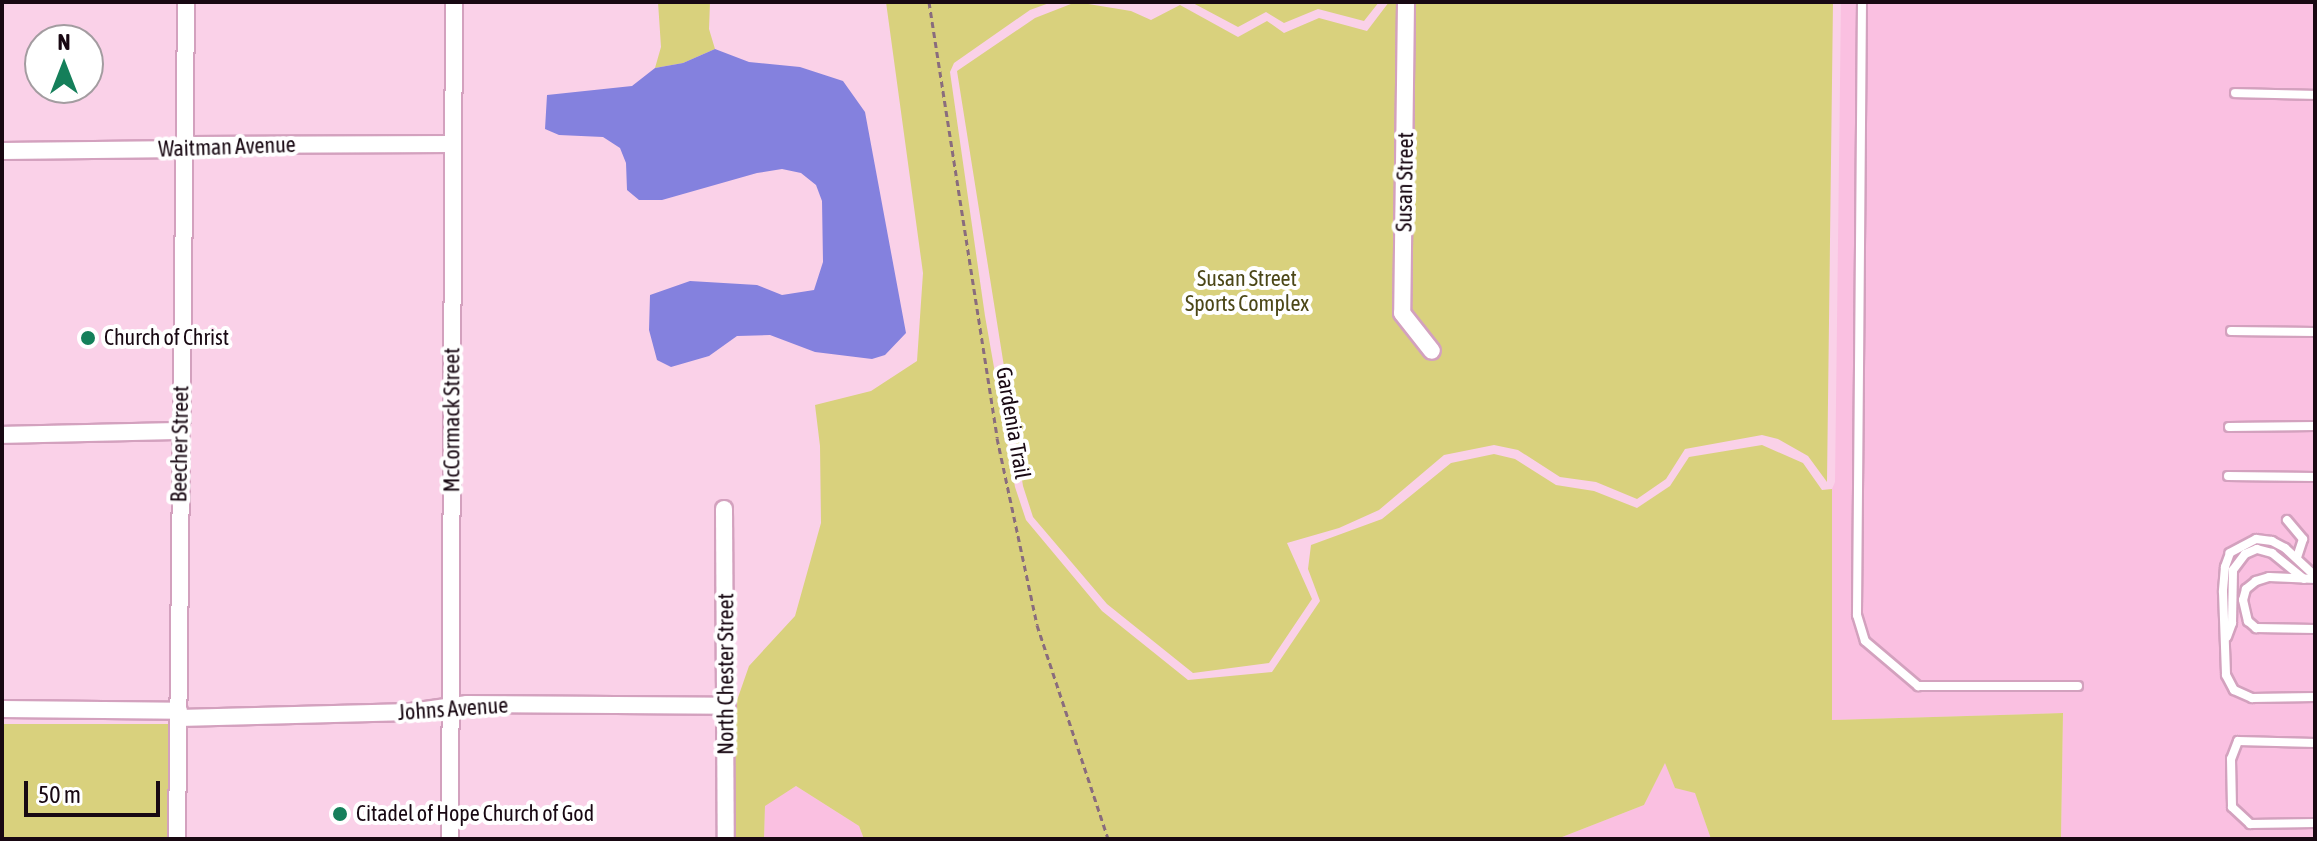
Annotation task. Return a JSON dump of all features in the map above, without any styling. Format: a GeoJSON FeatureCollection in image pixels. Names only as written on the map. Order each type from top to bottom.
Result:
{"type":"FeatureCollection","features":[{"type":"Feature","properties":{"kind":"street","name":"Beecher Street"},"geometry":{"type":"LineString","coordinates":[[177,839],[186,2]]}},
{"type":"Feature","properties":{"kind":"street","name":"McCormack Street"},"geometry":{"type":"LineString","coordinates":[[450,839],[454,2]]}},
{"type":"Feature","properties":{"kind":"street","name":"Susan Street"},"geometry":{"type":"LineString","coordinates":[[1406,2],[1402,313],[1432,351]]}},
{"type":"Feature","properties":{"kind":"street","name":"Waitman Avenue"},"geometry":{"type":"LineString","coordinates":[[2,151],[185,149],[190,145],[453,144]]}},
{"type":"Feature","properties":{"kind":"street"},"geometry":{"type":"LineString","coordinates":[[2,435],[180,431]]}},
{"type":"Feature","properties":{"kind":"street","name":"North Chester Street"},"geometry":{"type":"LineString","coordinates":[[724,509],[726,839]]}},
{"type":"Feature","properties":{"kind":"street","name":"Johns Avenue"},"geometry":{"type":"LineString","coordinates":[[2,709],[179,714],[411,712],[467,704],[727,706]]}},
{"type":"Feature","properties":{"kind":"lane"},"geometry":{"type":"LineString","coordinates":[[1862,2],[1857,615],[1865,641],[1918,686],[2078,686]]}},
{"type":"Feature","properties":{"kind":"lane"},"geometry":{"type":"LineString","coordinates":[[2235,93],[2315,95]]}},
{"type":"Feature","properties":{"kind":"lane"},"geometry":{"type":"LineString","coordinates":[[2231,331],[2315,332]]}},
{"type":"Feature","properties":{"kind":"lane"},"geometry":{"type":"LineString","coordinates":[[2229,427],[2315,426]]}},
{"type":"Feature","properties":{"kind":"lane"},"geometry":{"type":"LineString","coordinates":[[2228,476],[2315,477]]}},
{"type":"Feature","properties":{"kind":"lane"},"geometry":{"type":"LineString","coordinates":[[2287,520],[2303,539],[2297,557]]}},
{"type":"Feature","properties":{"kind":"lane"},"geometry":{"type":"LineString","coordinates":[[2315,578],[2297,557],[2265,539],[2248,541],[2234,548],[2225,567],[2227,679],[2239,694],[2252,698],[2315,697]]}},
{"type":"Feature","properties":{"kind":"lane"},"geometry":{"type":"LineString","coordinates":[[2225,642],[2232,623],[2233,570],[2245,554],[2257,549],[2272,553],[2304,579]]}},
{"type":"Feature","properties":{"kind":"lane"},"geometry":{"type":"LineString","coordinates":[[2315,578],[2269,577],[2256,581],[2246,589],[2243,600],[2248,621],[2256,628],[2315,629]]}},
{"type":"Feature","properties":{"kind":"lane"},"geometry":{"type":"LineString","coordinates":[[2315,743],[2238,741],[2231,759],[2232,807],[2250,824],[2315,823]]}},
{"type":"Feature","properties":{"kind":"path","name":"Gardenia Trail"},"geometry":{"type":"LineString","coordinates":[[929,2],[997,438],[1033,610],[1086,780],[1108,839]]}},
{"type":"Feature","properties":{"kind":"shaded area"},"geometry":{"type":"Polygon","coordinates":[[[1841,2],[2315,2],[2315,839],[2061,839],[2063,713],[1832,720],[1832,489],[1835,482],[1841,2]]]}},
{"type":"Feature","properties":{"kind":"shaded area"},"geometry":{"type":"Polygon","coordinates":[[[715,49],[749,62],[800,67],[843,81],[865,112],[906,333],[885,355],[872,359],[815,352],[770,335],[737,336],[709,356],[671,367],[657,360],[649,330],[650,295],[690,281],[757,285],[782,295],[814,290],[823,262],[822,201],[816,185],[801,173],[782,169],[662,200],[639,200],[627,190],[626,163],[620,148],[603,137],[559,135],[545,129],[547,95],[632,86],[655,68],[683,63],[715,49]]]}},
{"type":"Feature","properties":{"kind":"shaded area"},"geometry":{"type":"Polygon","coordinates":[[[1665,762],[1695,792],[1711,839],[1557,839],[1644,805],[1665,762]]]}},
{"type":"Feature","properties":{"kind":"shaded area"},"geometry":{"type":"Polygon","coordinates":[[[796,786],[859,826],[864,839],[764,839],[765,805],[796,786]]]}},
{"type":"Feature","properties":{"kind":"green space"},"geometry":{"type":"Polygon","coordinates":[[[658,2],[710,2],[709,29],[715,49],[683,63],[655,68],[661,47],[658,2]]]}},
{"type":"Feature","properties":{"kind":"green space"},"geometry":{"type":"Polygon","coordinates":[[[886,2],[1052,2],[1030,10],[954,63],[950,72],[985,316],[1015,487],[1026,520],[1102,611],[1188,680],[1272,672],[1320,601],[1308,569],[1311,545],[1382,519],[1451,463],[1494,454],[1515,459],[1556,485],[1594,491],[1637,508],[1670,486],[1689,457],[1762,445],[1803,463],[1822,490],[1832,489],[1832,720],[2063,713],[2061,839],[1711,839],[1695,793],[1675,788],[1665,763],[1644,805],[1557,839],[864,839],[859,826],[796,786],[765,806],[764,839],[716,839],[734,709],[749,666],[795,616],[821,523],[820,446],[815,405],[871,391],[917,361],[923,273],[886,2]]]}},
{"type":"Feature","properties":{"kind":"green space","name":"Susan Street Sports Complex"},"geometry":{"type":"Polygon","coordinates":[[[1076,2],[1131,11],[1151,20],[1180,5],[1238,37],[1267,21],[1284,33],[1319,18],[1367,31],[1389,2],[1833,2],[1827,482],[1808,456],[1778,439],[1762,435],[1685,449],[1666,479],[1637,499],[1596,482],[1560,477],[1518,450],[1494,445],[1444,455],[1379,510],[1339,528],[1287,543],[1312,599],[1269,663],[1193,673],[1107,604],[1033,517],[1023,486],[957,71],[1035,18],[1076,2]]]}},
{"type":"Feature","properties":{"kind":"green space"},"geometry":{"type":"Polygon","coordinates":[[[1191,2],[1379,2],[1364,21],[1318,9],[1284,23],[1266,12],[1238,27],[1191,2]]]}},
{"type":"Feature","properties":{"kind":"green space"},"geometry":{"type":"Polygon","coordinates":[[[2,724],[170,724],[170,839],[2,839],[2,724]]]}},
{"type":"Feature","properties":{"kind":"place","name":"Church of Christ"},"geometry":{"type":"Point","coordinates":[88,338]}},
{"type":"Feature","properties":{"kind":"place","name":"Citadel of Hope Church of God"},"geometry":{"type":"Point","coordinates":[340,814]}}]}
